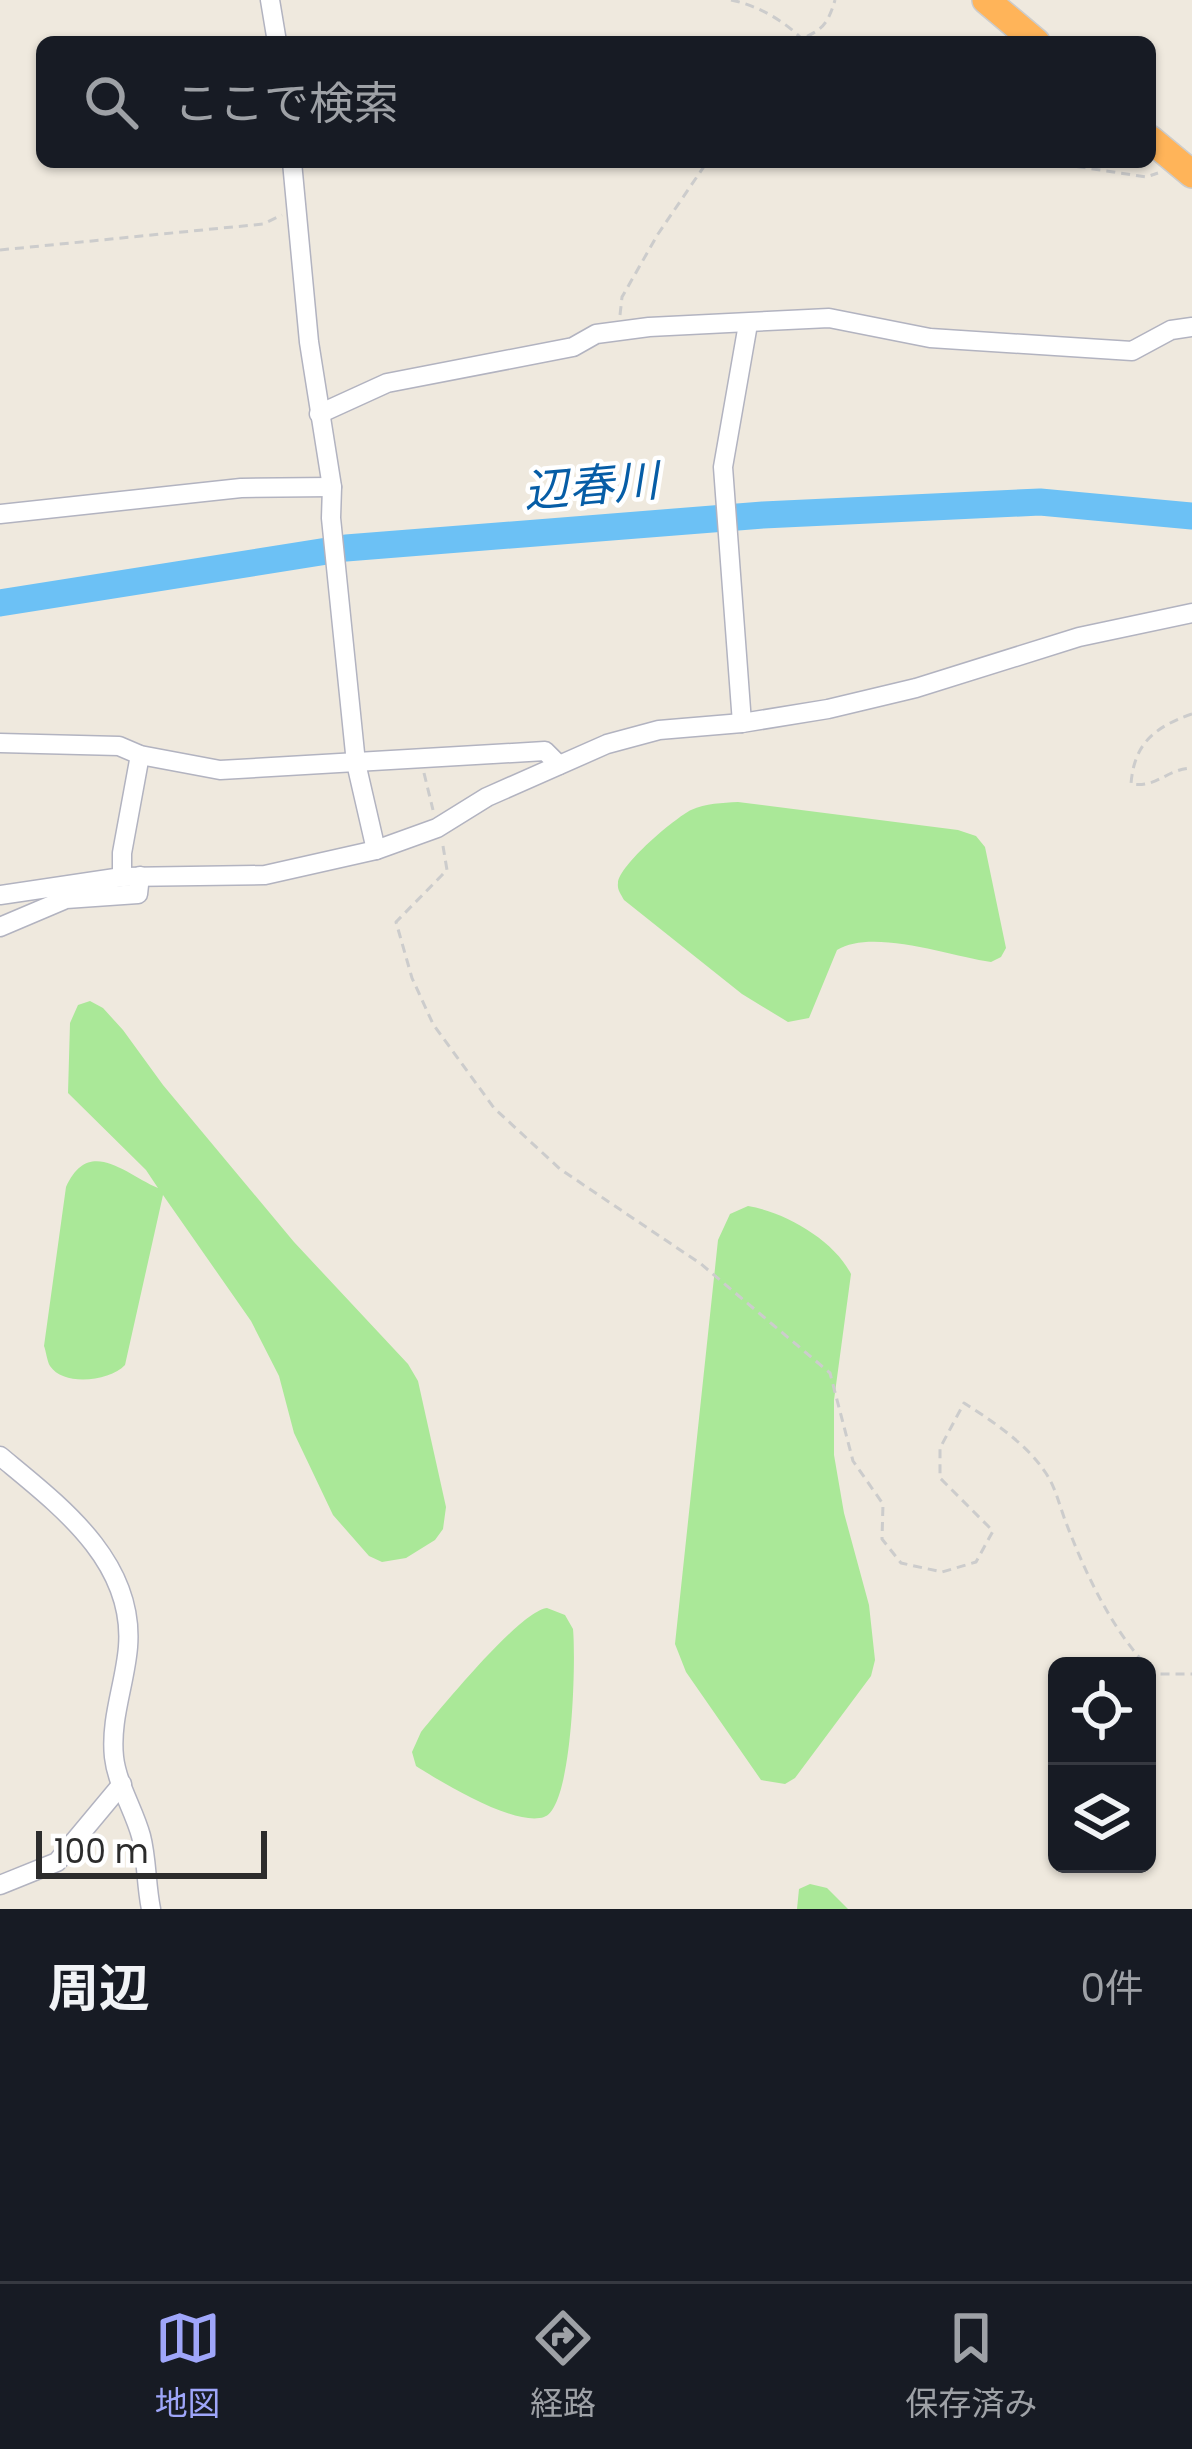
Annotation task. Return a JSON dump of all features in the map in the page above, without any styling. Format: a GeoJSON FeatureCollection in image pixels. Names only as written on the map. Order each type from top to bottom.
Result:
{"type":"FeatureCollection","features":[{"type":"Feature","properties":{"kind":"highway"},"geometry":{"type":"LineString","coordinates":[[986,0],[1029,36]]}},
{"type":"Feature","properties":{"kind":"street"},"geometry":{"type":"LineString","coordinates":[[270,0],[276,36]]}},
{"type":"Feature","properties":{"kind":"street"},"geometry":{"type":"LineString","coordinates":[[293,168],[319,414],[332,487],[331,518],[356,763],[376,850]]}},
{"type":"Feature","properties":{"kind":"street"},"geometry":{"type":"LineString","coordinates":[[319,414],[386,383],[574,347],[596,334],[618,331],[829,318],[930,338],[1132,351],[1171,330],[1192,327]]}},
{"type":"Feature","properties":{"kind":"street"},"geometry":{"type":"LineString","coordinates":[[742,723],[722,467],[748,324]]}},
{"type":"Feature","properties":{"kind":"street"},"geometry":{"type":"LineString","coordinates":[[0,514],[221,489],[332,487]]}},
{"type":"Feature","properties":{"kind":"street"},"geometry":{"type":"LineString","coordinates":[[0,896],[131,876],[265,875],[376,850],[439,831],[487,797],[607,745],[659,730],[828,709],[916,688],[1079,637],[1192,613]]}},
{"type":"Feature","properties":{"kind":"street"},"geometry":{"type":"LineString","coordinates":[[0,743],[119,746],[140,755],[220,770],[545,751],[559,765]]}},
{"type":"Feature","properties":{"kind":"street"},"geometry":{"type":"LineString","coordinates":[[0,927],[66,899],[138,894],[122,853],[140,755]]}},
{"type":"Feature","properties":{"kind":"street"},"geometry":{"type":"LineString","coordinates":[[0,1456],[88,1533],[110,1568],[127,1611],[128,1647],[114,1759],[142,1842],[151,1909]]}},
{"type":"Feature","properties":{"kind":"street"},"geometry":{"type":"LineString","coordinates":[[0,1885],[56,1862],[122,1784]]}},
{"type":"Feature","properties":{"kind":"path"},"geometry":{"type":"LineString","coordinates":[[730,0],[769,15],[798,36]]}},
{"type":"Feature","properties":{"kind":"path"},"geometry":{"type":"LineString","coordinates":[[812,36],[829,22],[835,0]]}},
{"type":"Feature","properties":{"kind":"path"},"geometry":{"type":"LineString","coordinates":[[1089,168],[1146,176],[1157,174],[1171,157]]}},
{"type":"Feature","properties":{"kind":"path"},"geometry":{"type":"LineString","coordinates":[[618,331],[622,298],[703,168]]}},
{"type":"Feature","properties":{"kind":"path"},"geometry":{"type":"LineString","coordinates":[[0,250],[263,224],[296,208]]}},
{"type":"Feature","properties":{"kind":"path"},"geometry":{"type":"LineString","coordinates":[[1192,714],[1145,738],[1133,762],[1131,784],[1148,787],[1178,768],[1192,768]]}},
{"type":"Feature","properties":{"kind":"path"},"geometry":{"type":"LineString","coordinates":[[421,760],[447,870],[396,922],[412,978],[433,1024],[494,1108],[560,1169],[701,1264],[830,1372],[853,1462],[883,1504],[882,1539],[901,1563],[942,1571],[976,1562],[993,1531],[940,1478],[940,1448],[964,1403],[1040,1463],[1113,1621],[1138,1657]]}},
{"type":"Feature","properties":{"kind":"path"},"geometry":{"type":"LineString","coordinates":[[1156,1674],[1192,1674]]}},
{"type":"Feature","properties":{"kind":"green space"},"geometry":{"type":"Polygon","coordinates":[[[738,802],[976,836],[985,847],[1006,948],[1001,957],[991,962],[890,943],[852,944],[837,950],[809,1018],[788,1022],[742,994],[624,900],[618,888],[621,875],[637,854],[683,815],[702,806],[738,802]]]}},
{"type":"Feature","properties":{"kind":"green space"},"geometry":{"type":"Polygon","coordinates":[[[90,1001],[123,1030],[294,1242],[408,1364],[418,1381],[446,1507],[443,1529],[435,1540],[406,1558],[382,1562],[369,1556],[333,1515],[294,1433],[279,1376],[251,1321],[163,1195],[125,1365],[109,1375],[87,1379],[66,1377],[50,1366],[44,1346],[66,1187],[75,1172],[85,1164],[108,1163],[158,1188],[146,1170],[68,1093],[70,1023],[78,1005],[90,1001]]]}},
{"type":"Feature","properties":{"kind":"green space"},"geometry":{"type":"Polygon","coordinates":[[[748,1206],[807,1230],[833,1250],[851,1274],[834,1400],[834,1455],[869,1605],[875,1660],[871,1676],[795,1778],[785,1784],[761,1780],[686,1672],[675,1644],[718,1240],[730,1214],[748,1206]]]}},
{"type":"Feature","properties":{"kind":"green space"},"geometry":{"type":"Polygon","coordinates":[[[547,1608],[565,1615],[573,1629],[570,1731],[554,1808],[544,1817],[531,1818],[515,1816],[460,1792],[416,1766],[412,1752],[421,1732],[482,1662],[519,1625],[547,1608]]]}},
{"type":"Feature","properties":{"kind":"green space"},"geometry":{"type":"Polygon","coordinates":[[[810,1884],[827,1888],[848,1909],[797,1909],[799,1889],[810,1884]]]}},
{"type":"Feature","properties":{"kind":"waterway","name":"辺春川"},"geometry":{"type":"LineString","coordinates":[[0,603],[346,548],[763,515],[1040,502],[1192,516]]}}]}
